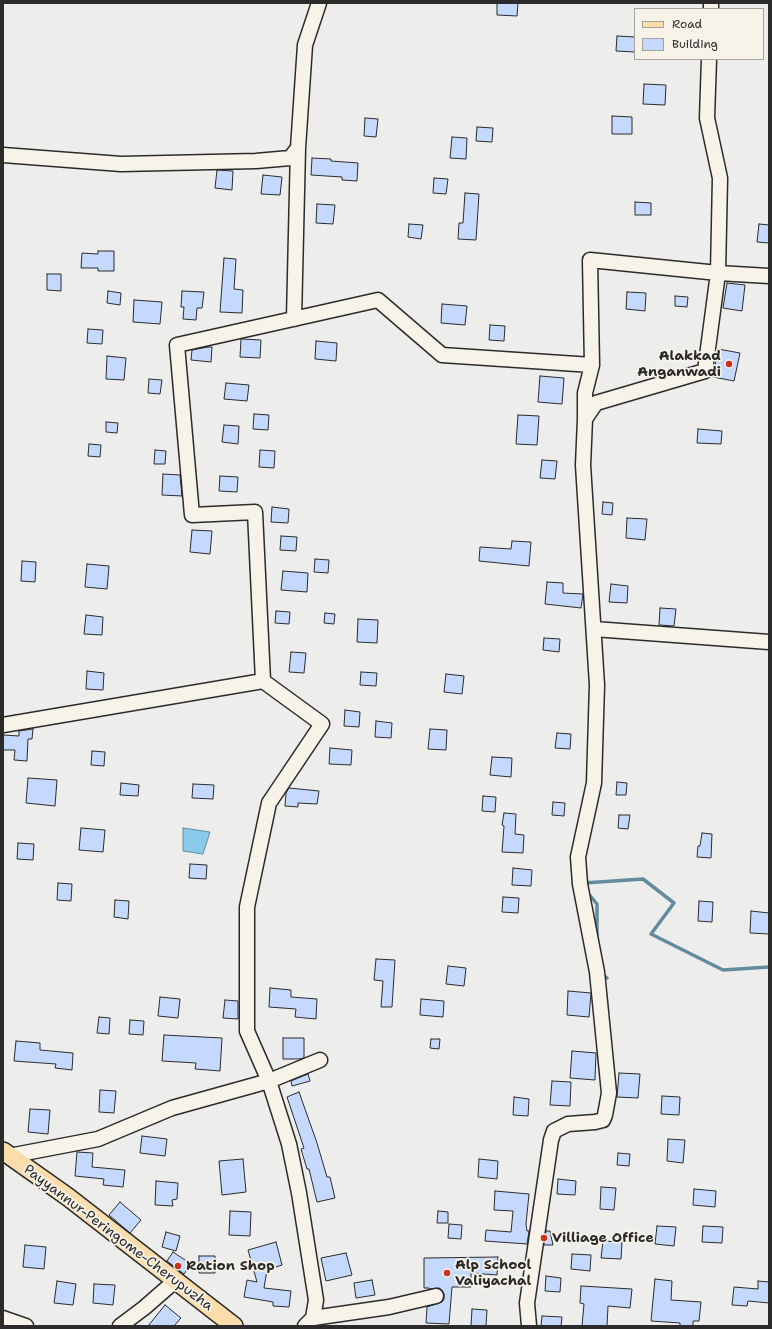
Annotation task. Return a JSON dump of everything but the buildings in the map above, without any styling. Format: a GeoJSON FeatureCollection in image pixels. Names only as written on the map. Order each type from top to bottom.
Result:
{"type":"FeatureCollection","features":[{"type":"Feature","properties":{"kind":"main road","name":"Payyannur-Peringome-Cherupuzha"},"geometry":{"type":"LineString","coordinates":[[6,1154],[68,1197],[234,1326]]}},
{"type":"Feature","properties":{"kind":"street"},"geometry":{"type":"LineString","coordinates":[[294,319],[298,148],[304,45],[319,3]]}},
{"type":"Feature","properties":{"kind":"street"},"geometry":{"type":"LineString","coordinates":[[585,419],[596,403],[705,372],[718,273],[720,178],[706,118],[708,60]]}},
{"type":"Feature","properties":{"kind":"street"},"geometry":{"type":"LineString","coordinates":[[3,155],[121,164],[256,161],[290,158],[298,148]]}},
{"type":"Feature","properties":{"kind":"street"},"geometry":{"type":"LineString","coordinates":[[529,1326],[527,1303],[551,1140],[554,1131],[568,1124],[603,1120],[609,1093],[597,972],[580,884],[578,857],[594,783],[597,685],[583,465],[586,393],[592,365],[590,260],[718,273],[769,276]]}},
{"type":"Feature","properties":{"kind":"street"},"geometry":{"type":"LineString","coordinates":[[263,681],[255,512],[192,515],[178,345],[378,300],[442,355],[592,365]]}},
{"type":"Feature","properties":{"kind":"street"},"geometry":{"type":"LineString","coordinates":[[594,629],[769,642]]}},
{"type":"Feature","properties":{"kind":"street"},"geometry":{"type":"LineString","coordinates":[[3,725],[263,681],[322,724],[269,803],[247,906],[247,1031],[269,1081],[290,1144],[316,1300],[309,1322],[389,1307],[436,1296]]}},
{"type":"Feature","properties":{"kind":"street"},"geometry":{"type":"LineString","coordinates":[[6,1154],[98,1139],[172,1108],[269,1081],[320,1060]]}},
{"type":"Feature","properties":{"kind":"street"},"geometry":{"type":"LineString","coordinates":[[120,1326],[144,1308],[175,1281]]}},
{"type":"Feature","properties":{"kind":"street"},"geometry":{"type":"LineString","coordinates":[[3,1318],[26,1326]]}},
{"type":"Feature","properties":{"kind":"water"},"geometry":{"type":"Polygon","coordinates":[[[183,828],[210,832],[203,854],[183,851],[183,828]]]}},
{"type":"Feature","properties":{"kind":"waterway"},"geometry":{"type":"LineString","coordinates":[[584,883],[643,879],[674,903],[651,934],[723,970],[769,967]]}},
{"type":"Feature","properties":{"kind":"waterway"},"geometry":{"type":"LineString","coordinates":[[587,892],[597,904],[597,938]]}},
{"type":"Feature","properties":{"kind":"waterway"},"geometry":{"type":"LineString","coordinates":[[601,974],[607,978]]}},
{"type":"Feature","properties":{"kind":"place","name":"Alakkad Anganwadi"},"geometry":{"type":"Point","coordinates":[729,364]}},
{"type":"Feature","properties":{"kind":"place","name":"Villiage Office"},"geometry":{"type":"Point","coordinates":[544,1238]}},
{"type":"Feature","properties":{"kind":"place","name":"Ration Shop"},"geometry":{"type":"Point","coordinates":[178,1266]}},
{"type":"Feature","properties":{"kind":"place","name":"Alp School Valiyachal"},"geometry":{"type":"Point","coordinates":[447,1273]}}]}
